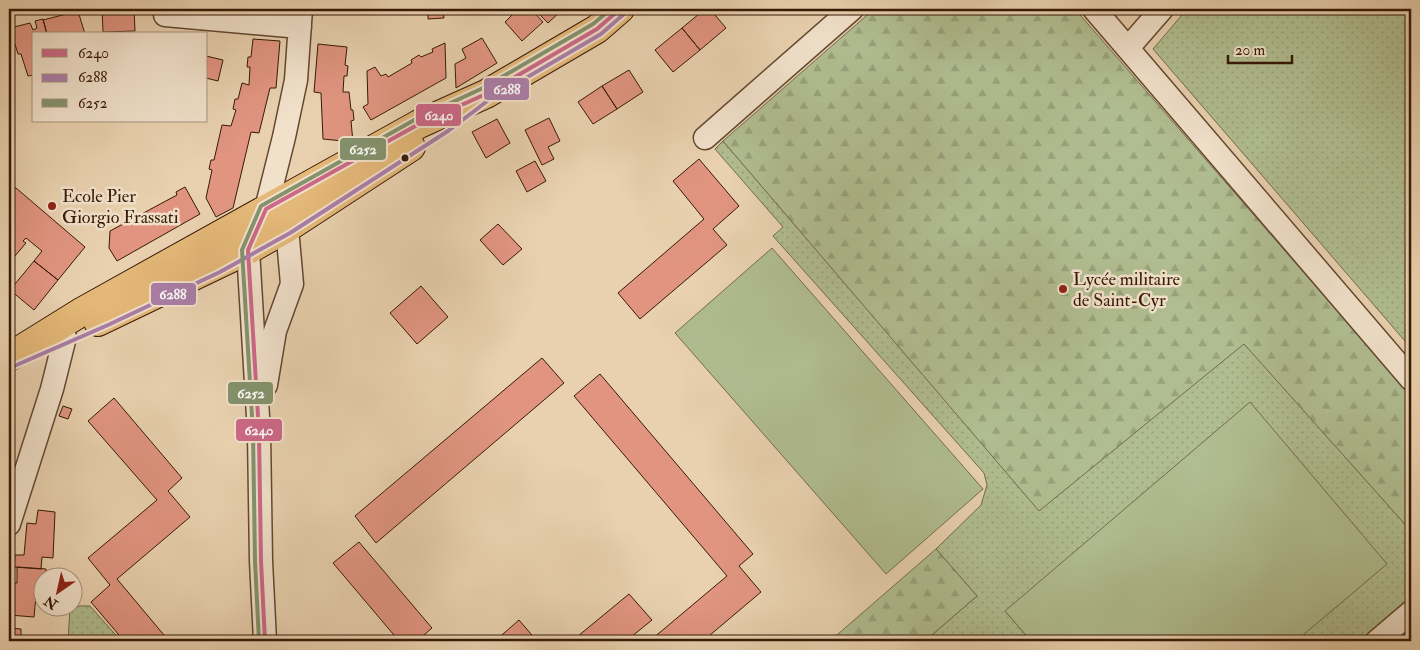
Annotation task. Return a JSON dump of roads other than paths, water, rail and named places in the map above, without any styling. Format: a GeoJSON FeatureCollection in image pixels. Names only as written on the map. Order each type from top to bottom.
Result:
{"type":"FeatureCollection","features":[{"type":"Feature","properties":{"kind":"main road"},"geometry":{"type":"LineString","coordinates":[[9,359],[83,311],[419,124],[486,94],[597,29],[620,9]]}},
{"type":"Feature","properties":{"kind":"main road"},"geometry":{"type":"LineString","coordinates":[[9,359],[65,337],[248,250],[287,228],[445,126],[486,94]]}},
{"type":"Feature","properties":{"kind":"street"},"geometry":{"type":"LineString","coordinates":[[705,138],[852,9]]}},
{"type":"Feature","properties":{"kind":"street"},"geometry":{"type":"LineString","coordinates":[[1094,9],[1411,379]]}},
{"type":"Feature","properties":{"kind":"street"},"geometry":{"type":"LineString","coordinates":[[1128,48],[1162,9]]}},
{"type":"Feature","properties":{"kind":"street"},"geometry":{"type":"LineString","coordinates":[[165,15],[301,18],[296,80],[266,209],[248,250],[259,433],[265,641]]}},
{"type":"Feature","properties":{"kind":"street"},"geometry":{"type":"LineString","coordinates":[[259,433],[275,331],[292,284],[287,228],[266,209]]}},
{"type":"Feature","properties":{"kind":"street"},"geometry":{"type":"LineString","coordinates":[[9,524],[52,389],[65,337]]}},
{"type":"Feature","properties":{"kind":"street"},"geometry":{"type":"LineString","coordinates":[[1377,641],[1411,612]]}},
{"type":"Feature","properties":{"kind":"place","name":"Ecole Pier Giorgio Frassati"},"geometry":{"type":"Point","coordinates":[52,206]}},
{"type":"Feature","properties":{"kind":"place","name":"Lycée militaire de Saint-Cyr"},"geometry":{"type":"Point","coordinates":[1063,289]}}]}
